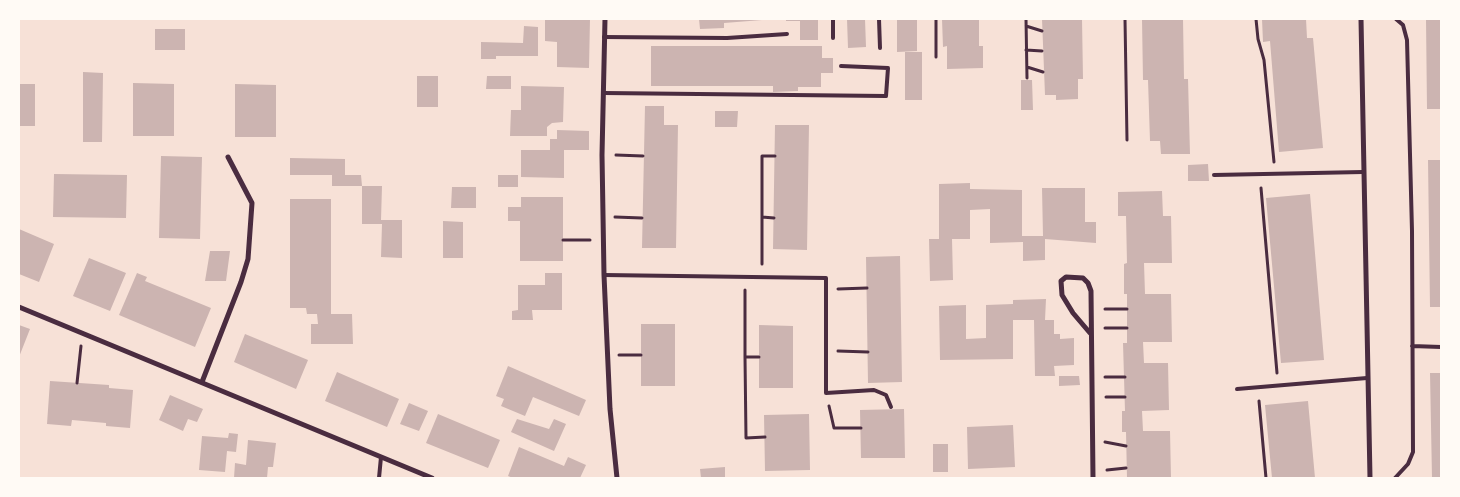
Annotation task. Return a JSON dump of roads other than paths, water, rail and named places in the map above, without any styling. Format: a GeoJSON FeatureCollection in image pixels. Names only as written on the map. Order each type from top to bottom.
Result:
{"type":"FeatureCollection","features":[{"type":"Feature","properties":{"kind":"street"},"geometry":{"type":"LineString","coordinates":[[605,19],[602,155],[606,355],[617,478]]}},
{"type":"Feature","properties":{"kind":"street"},"geometry":{"type":"LineString","coordinates":[[1361,19],[1370,478]]}},
{"type":"Feature","properties":{"kind":"street"},"geometry":{"type":"LineString","coordinates":[[202,382],[248,260],[252,203],[228,157]]}},
{"type":"Feature","properties":{"kind":"street"},"geometry":{"type":"LineString","coordinates":[[1090,331],[1072,312],[1062,294],[1062,281],[1066,277],[1077,276],[1088,283],[1091,292],[1090,331],[1093,377],[1094,478]]}},
{"type":"Feature","properties":{"kind":"street"},"geometry":{"type":"LineString","coordinates":[[19,307],[432,478]]}},
{"type":"Feature","properties":{"kind":"lane"},"geometry":{"type":"LineString","coordinates":[[833,19],[834,38]]}},
{"type":"Feature","properties":{"kind":"lane"},"geometry":{"type":"LineString","coordinates":[[880,19],[880,48]]}},
{"type":"Feature","properties":{"kind":"lane"},"geometry":{"type":"LineString","coordinates":[[1395,478],[1408,464],[1413,452],[1412,231],[1407,40],[1403,25],[1396,19]]}},
{"type":"Feature","properties":{"kind":"lane"},"geometry":{"type":"LineString","coordinates":[[604,37],[727,38],[788,34]]}},
{"type":"Feature","properties":{"kind":"lane"},"geometry":{"type":"LineString","coordinates":[[604,93],[886,96],[888,68],[841,66]]}},
{"type":"Feature","properties":{"kind":"lane"},"geometry":{"type":"LineString","coordinates":[[1214,175],[1363,172]]}},
{"type":"Feature","properties":{"kind":"lane"},"geometry":{"type":"LineString","coordinates":[[604,276],[826,278],[826,393],[874,390],[886,396],[891,407]]}},
{"type":"Feature","properties":{"kind":"lane"},"geometry":{"type":"LineString","coordinates":[[1412,346],[1441,347]]}},
{"type":"Feature","properties":{"kind":"lane"},"geometry":{"type":"LineString","coordinates":[[1237,389],[1367,378]]}},
{"type":"Feature","properties":{"kind":"lane"},"geometry":{"type":"LineString","coordinates":[[379,478],[381,457]]}}]}
